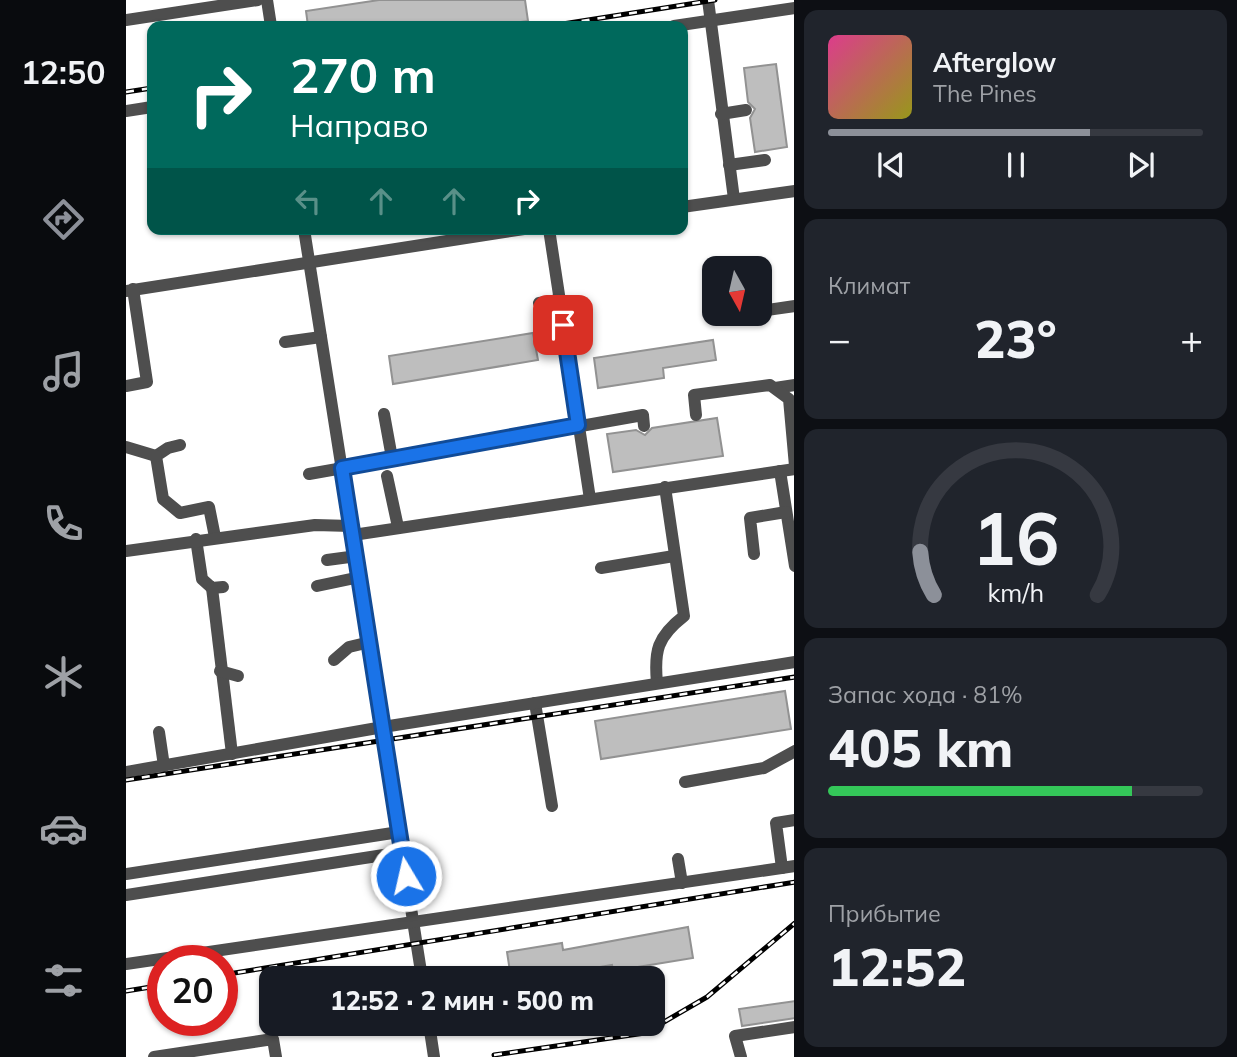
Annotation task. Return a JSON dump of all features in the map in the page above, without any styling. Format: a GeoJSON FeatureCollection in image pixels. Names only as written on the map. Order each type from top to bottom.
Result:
{"type":"FeatureCollection","features":[{"type":"Feature","properties":{"kind":"lane"},"geometry":{"type":"LineString","coordinates":[[126,20],[258,0]]}},
{"type":"Feature","properties":{"kind":"lane"},"geometry":{"type":"LineString","coordinates":[[267,0],[270,21]]}},
{"type":"Feature","properties":{"kind":"lane"},"geometry":{"type":"LineString","coordinates":[[708,0],[734,200]]}},
{"type":"Feature","properties":{"kind":"lane"},"geometry":{"type":"LineString","coordinates":[[688,24],[794,8]]}},
{"type":"Feature","properties":{"kind":"lane"},"geometry":{"type":"LineString","coordinates":[[126,111],[147,108]]}},
{"type":"Feature","properties":{"kind":"lane"},"geometry":{"type":"LineString","coordinates":[[721,114],[746,110]]}},
{"type":"Feature","properties":{"kind":"lane"},"geometry":{"type":"LineString","coordinates":[[729,165],[765,160]]}},
{"type":"Feature","properties":{"kind":"lane"},"geometry":{"type":"LineString","coordinates":[[688,206],[794,191]]}},
{"type":"Feature","properties":{"kind":"lane"},"geometry":{"type":"LineString","coordinates":[[305,235],[420,966]]}},
{"type":"Feature","properties":{"kind":"lane"},"geometry":{"type":"LineString","coordinates":[[126,386],[147,382],[129,290],[449,235]]}},
{"type":"Feature","properties":{"kind":"lane"},"geometry":{"type":"LineString","coordinates":[[550,235],[590,499]]}},
{"type":"Feature","properties":{"kind":"lane"},"geometry":{"type":"LineString","coordinates":[[539,303],[559,300]]}},
{"type":"Feature","properties":{"kind":"lane"},"geometry":{"type":"LineString","coordinates":[[772,309],[794,306]]}},
{"type":"Feature","properties":{"kind":"lane"},"geometry":{"type":"LineString","coordinates":[[285,342],[321,337]]}},
{"type":"Feature","properties":{"kind":"lane"},"geometry":{"type":"LineString","coordinates":[[126,551],[196,539],[315,525],[352,530],[398,527],[794,467],[789,399],[770,384],[694,395],[696,415]]}},
{"type":"Feature","properties":{"kind":"lane"},"geometry":{"type":"LineString","coordinates":[[775,388],[794,385]]}},
{"type":"Feature","properties":{"kind":"lane"},"geometry":{"type":"LineString","coordinates":[[384,414],[392,458]]}},
{"type":"Feature","properties":{"kind":"lane"},"geometry":{"type":"LineString","coordinates":[[309,474],[643,415],[644,426]]}},
{"type":"Feature","properties":{"kind":"lane"},"geometry":{"type":"LineString","coordinates":[[156,456],[168,448],[180,445]]}},
{"type":"Feature","properties":{"kind":"lane"},"geometry":{"type":"LineString","coordinates":[[126,447],[156,456]]}},
{"type":"Feature","properties":{"kind":"lane"},"geometry":{"type":"LineString","coordinates":[[156,456],[163,499],[180,513],[209,507],[215,537]]}},
{"type":"Feature","properties":{"kind":"lane"},"geometry":{"type":"LineString","coordinates":[[780,471],[794,566]]}},
{"type":"Feature","properties":{"kind":"lane"},"geometry":{"type":"LineString","coordinates":[[387,476],[398,527]]}},
{"type":"Feature","properties":{"kind":"lane"},"geometry":{"type":"LineString","coordinates":[[657,683],[654,654],[664,635],[684,616],[665,487]]}},
{"type":"Feature","properties":{"kind":"lane"},"geometry":{"type":"LineString","coordinates":[[754,554],[750,518],[786,512]]}},
{"type":"Feature","properties":{"kind":"lane"},"geometry":{"type":"LineString","coordinates":[[196,539],[202,579],[217,588],[220,671],[232,754]]}},
{"type":"Feature","properties":{"kind":"lane"},"geometry":{"type":"LineString","coordinates":[[327,560],[356,556]]}},
{"type":"Feature","properties":{"kind":"lane"},"geometry":{"type":"LineString","coordinates":[[601,568],[674,556]]}},
{"type":"Feature","properties":{"kind":"lane"},"geometry":{"type":"LineString","coordinates":[[317,586],[360,577]]}},
{"type":"Feature","properties":{"kind":"lane"},"geometry":{"type":"LineString","coordinates":[[334,660],[349,647],[370,642]]}},
{"type":"Feature","properties":{"kind":"lane"},"geometry":{"type":"LineString","coordinates":[[126,772],[383,727],[794,662]]}},
{"type":"Feature","properties":{"kind":"lane"},"geometry":{"type":"LineString","coordinates":[[220,671],[238,676]]}},
{"type":"Feature","properties":{"kind":"lane"},"geometry":{"type":"LineString","coordinates":[[535,703],[552,806]]}},
{"type":"Feature","properties":{"kind":"lane"},"geometry":{"type":"LineString","coordinates":[[159,732],[164,766]]}},
{"type":"Feature","properties":{"kind":"lane"},"geometry":{"type":"LineString","coordinates":[[685,782],[764,768],[794,751]]}},
{"type":"Feature","properties":{"kind":"lane"},"geometry":{"type":"LineString","coordinates":[[126,964],[414,924],[788,867],[776,823],[794,820]]}},
{"type":"Feature","properties":{"kind":"lane"},"geometry":{"type":"LineString","coordinates":[[126,874],[400,832]]}},
{"type":"Feature","properties":{"kind":"lane"},"geometry":{"type":"LineString","coordinates":[[126,895],[403,852]]}},
{"type":"Feature","properties":{"kind":"lane"},"geometry":{"type":"LineString","coordinates":[[678,859],[682,883]]}},
{"type":"Feature","properties":{"kind":"lane"},"geometry":{"type":"LineString","coordinates":[[741,1057],[735,1035],[794,1027]]}},
{"type":"Feature","properties":{"kind":"lane"},"geometry":{"type":"LineString","coordinates":[[431,1036],[434,1057]]}},
{"type":"Feature","properties":{"kind":"lane"},"geometry":{"type":"LineString","coordinates":[[154,1057],[273,1039],[276,1057]]}},
{"type":"Feature","properties":{"kind":"building"},"geometry":{"type":"Polygon","coordinates":[[[379,0],[525,0],[528,21],[307,21],[306,11],[379,0]]]}},
{"type":"Feature","properties":{"kind":"building"},"geometry":{"type":"Polygon","coordinates":[[[776,64],[787,147],[755,152],[750,118],[755,109],[748,102],[744,68],[776,64]]]}},
{"type":"Feature","properties":{"kind":"building"},"geometry":{"type":"Polygon","coordinates":[[[533,333],[538,360],[393,384],[389,356],[533,333]]]}},
{"type":"Feature","properties":{"kind":"building"},"geometry":{"type":"Polygon","coordinates":[[[713,340],[716,360],[663,368],[664,378],[598,388],[594,358],[713,340]]]}},
{"type":"Feature","properties":{"kind":"building"},"geometry":{"type":"Polygon","coordinates":[[[717,418],[723,456],[613,472],[607,434],[636,430],[645,435],[652,428],[717,418]]]}},
{"type":"Feature","properties":{"kind":"building"},"geometry":{"type":"Polygon","coordinates":[[[785,691],[791,729],[601,759],[595,721],[785,691]]]}},
{"type":"Feature","properties":{"kind":"building"},"geometry":{"type":"Polygon","coordinates":[[[688,927],[693,958],[644,966],[509,966],[507,952],[562,943],[563,950],[688,927]]]}},
{"type":"Feature","properties":{"kind":"building"},"geometry":{"type":"Polygon","coordinates":[[[794,1001],[794,1018],[742,1026],[739,1009],[794,1001]]]}},
{"type":"Feature","properties":{"kind":"railway"},"geometry":{"type":"LineString","coordinates":[[582,21],[715,0]]}},
{"type":"Feature","properties":{"kind":"railway"},"geometry":{"type":"LineString","coordinates":[[126,92],[147,89]]}},
{"type":"Feature","properties":{"kind":"railway"},"geometry":{"type":"LineString","coordinates":[[126,780],[794,677]]}},
{"type":"Feature","properties":{"kind":"railway"},"geometry":{"type":"LineString","coordinates":[[238,972],[794,882]]}},
{"type":"Feature","properties":{"kind":"railway"},"geometry":{"type":"LineString","coordinates":[[494,1055],[645,1033],[707,997],[794,924]]}},
{"type":"Feature","properties":{"kind":"railway"},"geometry":{"type":"LineString","coordinates":[[126,991],[147,988]]}},
{"type":"Feature","properties":{"kind":"route"},"geometry":{"type":"LineString","coordinates":[[406,876],[342,468],[578,425],[563,325]]}}]}
